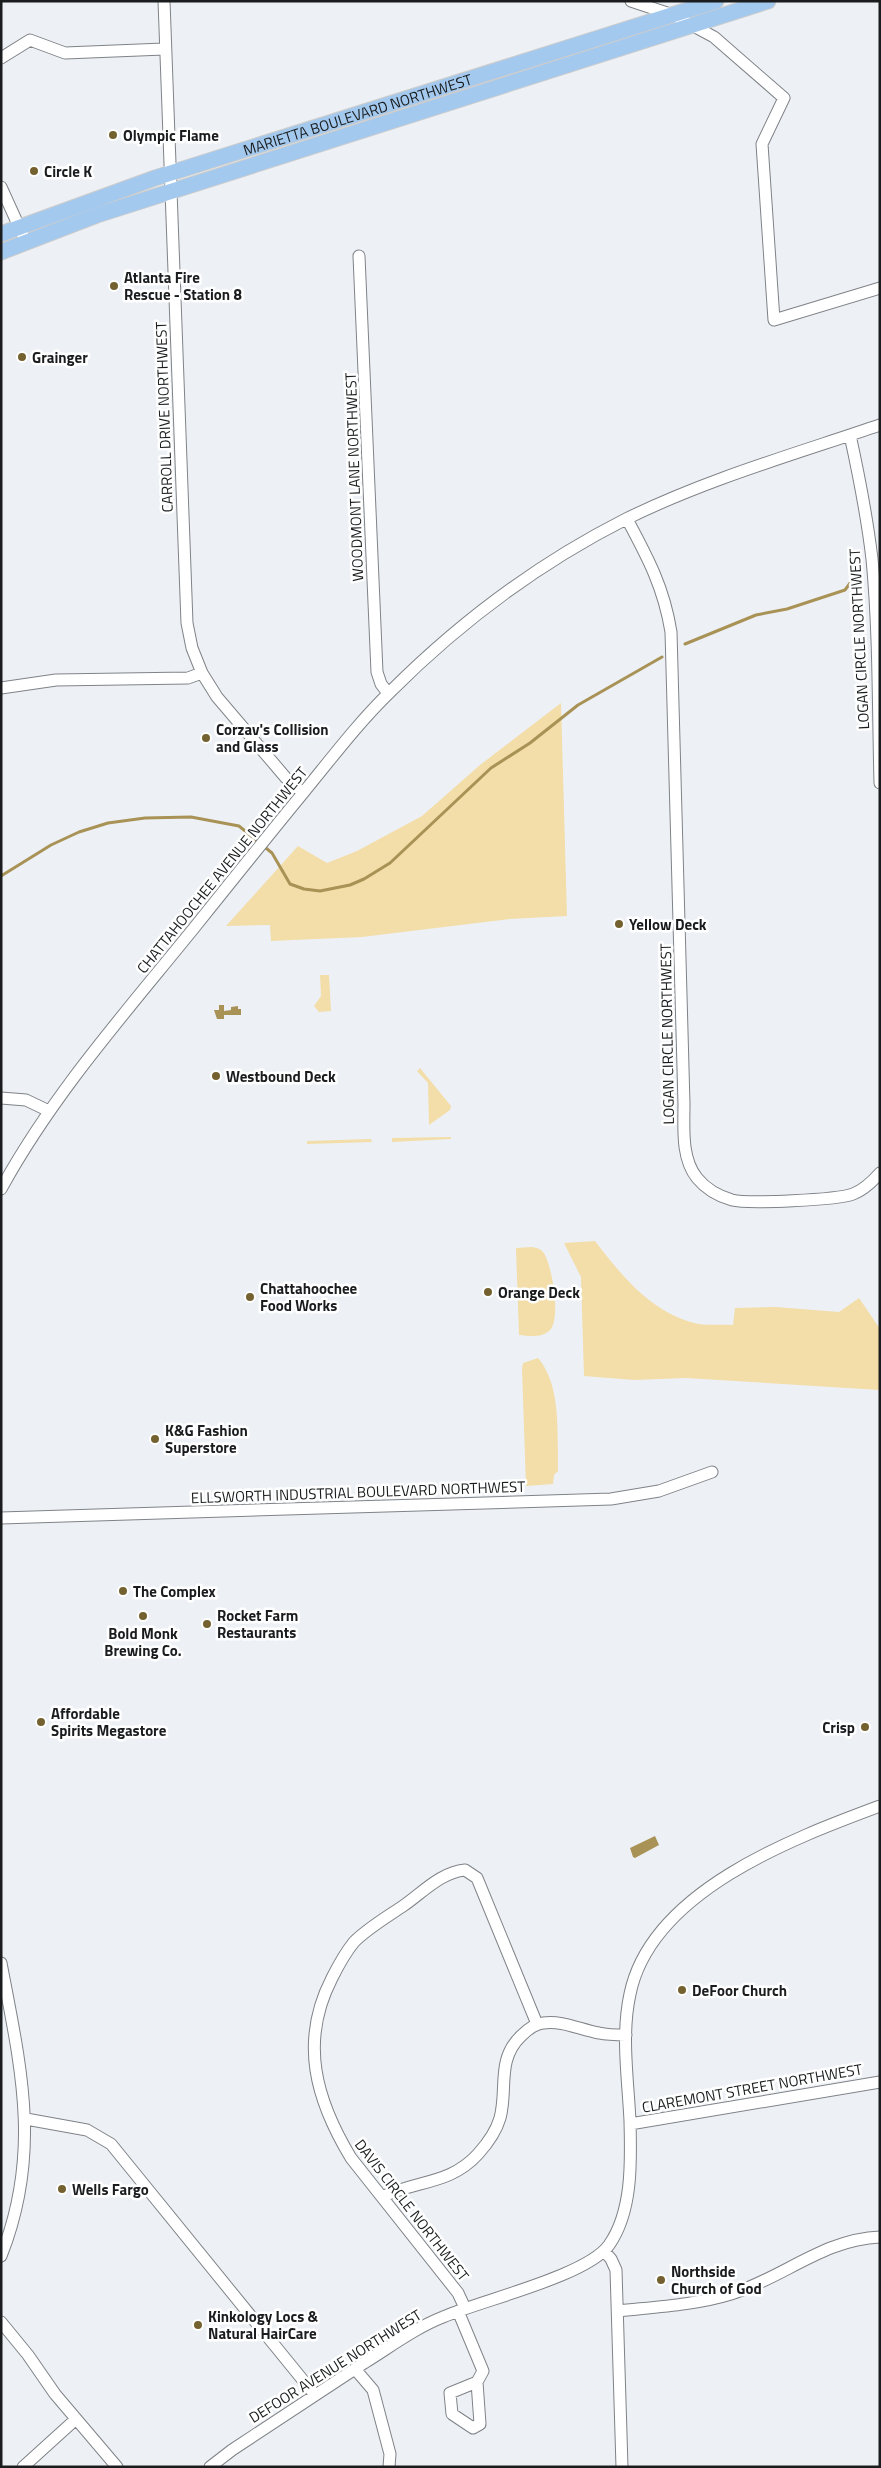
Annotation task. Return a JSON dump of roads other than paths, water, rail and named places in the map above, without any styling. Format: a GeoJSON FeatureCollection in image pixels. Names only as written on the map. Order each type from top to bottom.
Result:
{"type":"FeatureCollection","features":[{"type":"Feature","properties":{"kind":"main road","name":"MARIETTA BOULEVARD NORTHWEST"},"geometry":{"type":"LineString","coordinates":[[1,234],[169,174],[716,1]]}},
{"type":"Feature","properties":{"kind":"main road"},"geometry":{"type":"LineString","coordinates":[[1,252],[97,215],[170,191],[768,1]]}},
{"type":"Feature","properties":{"kind":"street","name":"CARROLL DRIVE NORTHWEST"},"geometry":{"type":"LineString","coordinates":[[164,1],[164,49],[187,622],[192,648],[202,673],[217,697],[286,778],[303,793]]}},
{"type":"Feature","properties":{"kind":"street"},"geometry":{"type":"LineString","coordinates":[[632,1],[673,15],[714,37],[784,98],[762,144],[774,320],[880,288]]}},
{"type":"Feature","properties":{"kind":"street"},"geometry":{"type":"LineString","coordinates":[[1,58],[30,40],[65,53],[164,49]]}},
{"type":"Feature","properties":{"kind":"street"},"geometry":{"type":"LineString","coordinates":[[1,187],[26,242]]}},
{"type":"Feature","properties":{"kind":"street","name":"WOODMONT LANE NORTHWEST"},"geometry":{"type":"LineString","coordinates":[[360,256],[377,672],[380,684],[388,694]]}},
{"type":"Feature","properties":{"kind":"street","name":"CHATTAHOOCHEE AVENUE NORTHWEST"},"geometry":{"type":"LineString","coordinates":[[1,1189],[49,1110],[252,854],[349,737],[388,694],[442,644],[500,596],[561,556],[627,519],[711,482],[880,425]]}},
{"type":"Feature","properties":{"kind":"street","name":"LOGAN CIRCLE NORTHWEST"},"geometry":{"type":"LineString","coordinates":[[850,435],[872,560],[875,601],[880,783]]}},
{"type":"Feature","properties":{"kind":"street","name":"LOGAN CIRCLE NORTHWEST"},"geometry":{"type":"LineString","coordinates":[[627,519],[659,581],[667,606],[671,632],[684,1104],[688,1161],[696,1176],[705,1187],[718,1195],[744,1201],[837,1198],[854,1194],[867,1187],[880,1173]]}},
{"type":"Feature","properties":{"kind":"street"},"geometry":{"type":"LineString","coordinates":[[1,688],[33,682],[188,678],[202,673]]}},
{"type":"Feature","properties":{"kind":"street"},"geometry":{"type":"LineString","coordinates":[[1,1098],[26,1100],[49,1110]]}},
{"type":"Feature","properties":{"kind":"street","name":"ELLSWORTH INDUSTRIAL BOULEVARD NORTHWEST"},"geometry":{"type":"LineString","coordinates":[[1,1518],[611,1499],[659,1491],[712,1472]]}},
{"type":"Feature","properties":{"kind":"street","name":"DEFOOR AVENUE NORTHWEST"},"geometry":{"type":"LineString","coordinates":[[210,2467],[355,2369],[420,2328],[462,2309],[556,2277],[593,2259],[604,2251],[615,2235],[628,2192],[631,2164],[626,2035],[629,1996],[639,1967],[659,1936],[686,1907],[724,1876],[763,1853],[808,1833],[880,1806]]}},
{"type":"Feature","properties":{"kind":"street","name":"DAVIS CIRCLE NORTHWEST"},"geometry":{"type":"LineString","coordinates":[[477,2382],[483,2371],[458,2293],[347,2150],[322,2099],[314,2052],[317,2020],[327,1987],[339,1964],[354,1943],[368,1930],[433,1884],[459,1870],[471,1872],[478,1878],[537,2024]]}},
{"type":"Feature","properties":{"kind":"street"},"geometry":{"type":"LineString","coordinates":[[1,1964],[23,2084],[26,2119],[21,2188],[16,2214],[1,2256]]}},
{"type":"Feature","properties":{"kind":"street"},"geometry":{"type":"LineString","coordinates":[[382,2197],[392,2192],[446,2178],[463,2168],[478,2154],[493,2134],[500,2118],[508,2051],[526,2030],[537,2024],[556,2023],[600,2034],[626,2035]]}},
{"type":"Feature","properties":{"kind":"street","name":"CLAREMONT STREET NORTHWEST"},"geometry":{"type":"LineString","coordinates":[[630,2124],[880,2082]]}},
{"type":"Feature","properties":{"kind":"street"},"geometry":{"type":"LineString","coordinates":[[26,2119],[87,2130],[111,2144],[315,2396]]}},
{"type":"Feature","properties":{"kind":"street"},"geometry":{"type":"LineString","coordinates":[[618,2311],[701,2301],[731,2294],[761,2282],[832,2246],[861,2238],[880,2237]]}},
{"type":"Feature","properties":{"kind":"street"},"geometry":{"type":"LineString","coordinates":[[604,2251],[612,2259],[616,2270],[622,2467]]}},
{"type":"Feature","properties":{"kind":"street"},"geometry":{"type":"LineString","coordinates":[[1,2322],[28,2354],[76,2419],[117,2467]]}},
{"type":"Feature","properties":{"kind":"street"},"geometry":{"type":"LineString","coordinates":[[355,2369],[373,2390],[390,2454],[389,2467]]}},
{"type":"Feature","properties":{"kind":"street"},"geometry":{"type":"LineString","coordinates":[[23,2467],[76,2419]]}},
{"type":"Feature","properties":{"kind":"waterway"},"geometry":{"type":"LineString","coordinates":[[685,644],[756,615],[787,609],[845,590],[859,571]]}},
{"type":"Feature","properties":{"kind":"waterway"},"geometry":{"type":"LineString","coordinates":[[1,876],[51,845],[79,832],[108,823],[145,818],[191,817],[239,826],[272,853],[290,884],[304,889],[320,891],[350,885],[390,863],[491,768],[530,743],[578,705],[662,657]]}},
{"type":"Feature","properties":{"kind":"place","name":"Olympic Flame"},"geometry":{"type":"Point","coordinates":[113,135]}},
{"type":"Feature","properties":{"kind":"place","name":"Circle K"},"geometry":{"type":"Point","coordinates":[34,171]}},
{"type":"Feature","properties":{"kind":"place","name":"Atlanta Fire Rescue - Station 8"},"geometry":{"type":"Point","coordinates":[114,286]}},
{"type":"Feature","properties":{"kind":"place","name":"Grainger"},"geometry":{"type":"Point","coordinates":[22,357]}},
{"type":"Feature","properties":{"kind":"place","name":"Corzav's Collision and Glass"},"geometry":{"type":"Point","coordinates":[206,738]}},
{"type":"Feature","properties":{"kind":"place","name":"Yellow Deck"},"geometry":{"type":"Point","coordinates":[619,924]}},
{"type":"Feature","properties":{"kind":"place","name":"Westbound Deck"},"geometry":{"type":"Point","coordinates":[216,1076]}},
{"type":"Feature","properties":{"kind":"place","name":"Orange Deck"},"geometry":{"type":"Point","coordinates":[488,1292]}},
{"type":"Feature","properties":{"kind":"place","name":"Chattahoochee Food Works"},"geometry":{"type":"Point","coordinates":[250,1297]}},
{"type":"Feature","properties":{"kind":"place","name":"K&G Fashion Superstore"},"geometry":{"type":"Point","coordinates":[155,1439]}},
{"type":"Feature","properties":{"kind":"place","name":"The Complex"},"geometry":{"type":"Point","coordinates":[123,1591]}},
{"type":"Feature","properties":{"kind":"place","name":"Bold Monk Brewing Co."},"geometry":{"type":"Point","coordinates":[143,1616]}},
{"type":"Feature","properties":{"kind":"place","name":"Rocket Farm Restaurants"},"geometry":{"type":"Point","coordinates":[207,1624]}},
{"type":"Feature","properties":{"kind":"place","name":"Affordable Spirits Megastore"},"geometry":{"type":"Point","coordinates":[41,1722]}},
{"type":"Feature","properties":{"kind":"place","name":"Crisp"},"geometry":{"type":"Point","coordinates":[865,1727]}},
{"type":"Feature","properties":{"kind":"place","name":"DeFoor Church"},"geometry":{"type":"Point","coordinates":[682,1990]}},
{"type":"Feature","properties":{"kind":"place","name":"Wells Fargo"},"geometry":{"type":"Point","coordinates":[62,2189]}},
{"type":"Feature","properties":{"kind":"place","name":"Northside Church of God"},"geometry":{"type":"Point","coordinates":[661,2280]}},
{"type":"Feature","properties":{"kind":"place","name":"Kinkology Locs & Natural HairCare"},"geometry":{"type":"Point","coordinates":[198,2325]}}]}
